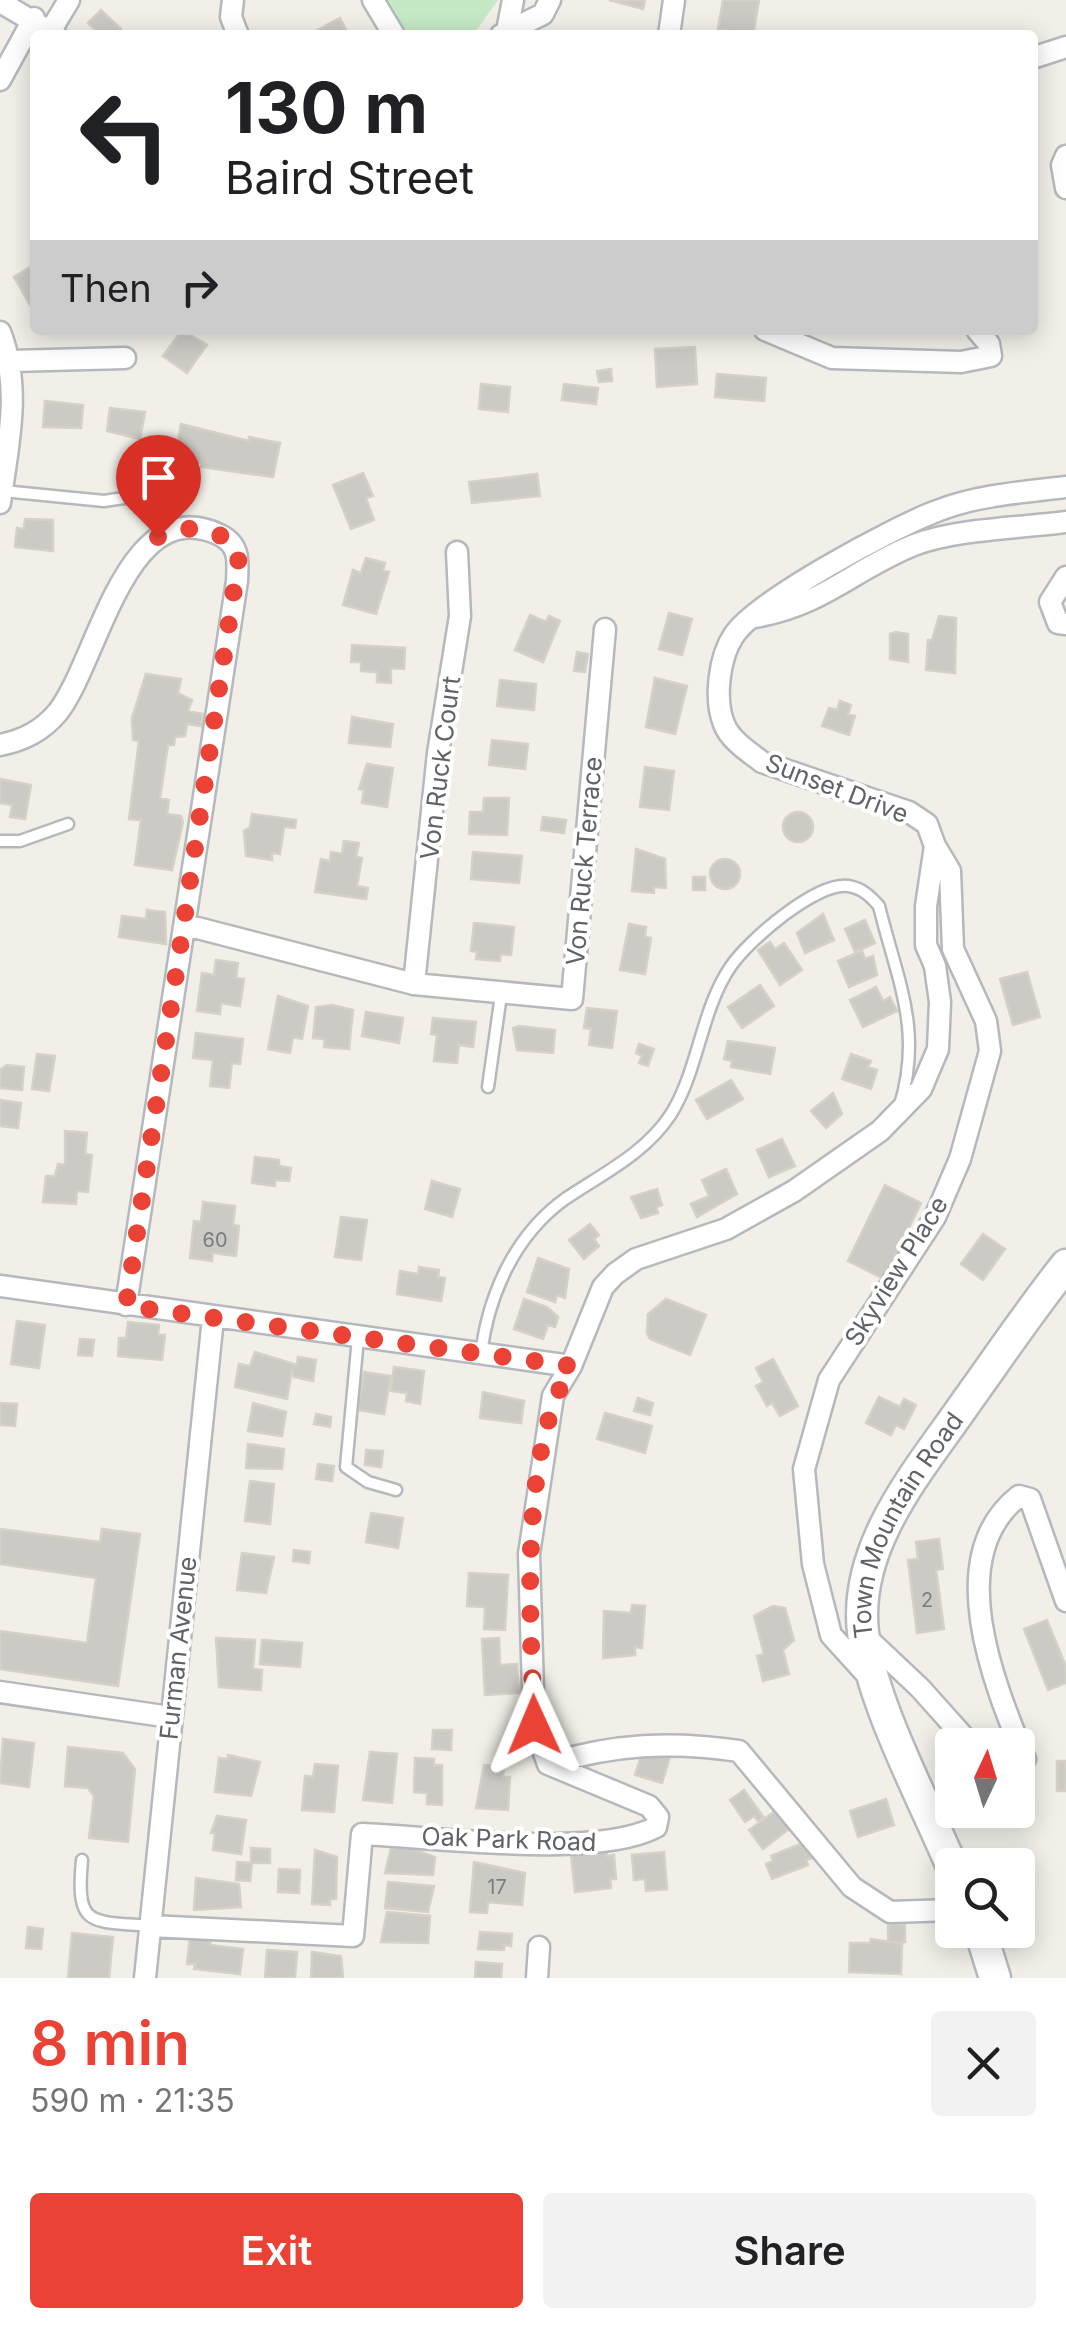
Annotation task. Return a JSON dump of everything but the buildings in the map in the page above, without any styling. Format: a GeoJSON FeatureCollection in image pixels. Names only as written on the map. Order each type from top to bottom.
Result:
{"type":"FeatureCollection","features":[{"type":"Feature","properties":{"kind":"main road","name":"Town Mountain Road"},"geometry":{"type":"LineString","coordinates":[[944,1848],[876,1686],[863,1634],[863,1595],[869,1566],[901,1496],[1066,1265]]}},
{"type":"Feature","properties":{"kind":"main road"},"geometry":{"type":"LineString","coordinates":[[986,1948],[996,1978]]}},
{"type":"Feature","properties":{"kind":"street"},"geometry":{"type":"LineString","coordinates":[[0,2],[47,28],[69,0]]}},
{"type":"Feature","properties":{"kind":"street"},"geometry":{"type":"LineString","coordinates":[[233,0],[236,30]]}},
{"type":"Feature","properties":{"kind":"street"},"geometry":{"type":"LineString","coordinates":[[373,0],[391,30]]}},
{"type":"Feature","properties":{"kind":"street"},"geometry":{"type":"LineString","coordinates":[[505,30],[512,0]]}},
{"type":"Feature","properties":{"kind":"street"},"geometry":{"type":"LineString","coordinates":[[510,30],[543,14],[550,0]]}},
{"type":"Feature","properties":{"kind":"street"},"geometry":{"type":"LineString","coordinates":[[670,30],[674,0]]}},
{"type":"Feature","properties":{"kind":"street"},"geometry":{"type":"LineString","coordinates":[[1038,56],[1066,46]]}},
{"type":"Feature","properties":{"kind":"street"},"geometry":{"type":"LineString","coordinates":[[0,80],[30,47]]}},
{"type":"Feature","properties":{"kind":"street"},"geometry":{"type":"LineString","coordinates":[[1066,156],[1062,165],[1066,188]]}},
{"type":"Feature","properties":{"kind":"street"},"geometry":{"type":"LineString","coordinates":[[0,332],[10,360],[12,421],[1,497]]}},
{"type":"Feature","properties":{"kind":"street"},"geometry":{"type":"LineString","coordinates":[[777,335],[832,358],[982,359],[991,356],[989,344],[981,335]]}},
{"type":"Feature","properties":{"kind":"street"},"geometry":{"type":"LineString","coordinates":[[814,335],[832,358]]}},
{"type":"Feature","properties":{"kind":"street"},"geometry":{"type":"LineString","coordinates":[[10,360],[126,358]]}},
{"type":"Feature","properties":{"kind":"street","name":"Sunset Drive"},"geometry":{"type":"LineString","coordinates":[[572,1366],[603,1287],[615,1274],[636,1260],[726,1229],[794,1191],[880,1132],[920,1089],[938,1050],[940,1002],[935,966],[926,946],[926,906],[935,846],[928,824],[909,812],[762,762],[724,726],[719,697],[722,665],[734,634],[770,600],[937,510],[993,496],[1066,487]]}},
{"type":"Feature","properties":{"kind":"street"},"geometry":{"type":"LineString","coordinates":[[753,617],[793,610],[828,595],[872,565],[918,544],[1066,522]]}},
{"type":"Feature","properties":{"kind":"street"},"geometry":{"type":"LineString","coordinates":[[0,745],[22,740],[47,724],[62,707],[96,645],[128,568],[140,552],[158,537],[180,528],[200,528],[232,543],[239,556],[237,580],[126,1306]]}},
{"type":"Feature","properties":{"kind":"street","name":"Von Ruck Court"},"geometry":{"type":"LineString","coordinates":[[414,984],[438,753],[460,616],[457,552]]}},
{"type":"Feature","properties":{"kind":"street"},"geometry":{"type":"LineString","coordinates":[[1066,576],[1050,602],[1058,623],[1066,624]]}},
{"type":"Feature","properties":{"kind":"street","name":"Von Ruck Terrace"},"geometry":{"type":"LineString","coordinates":[[186,925],[414,984],[572,999],[605,629]]}},
{"type":"Feature","properties":{"kind":"street","name":"Skyview Place"},"geometry":{"type":"LineString","coordinates":[[876,1686],[831,1635],[814,1564],[804,1469],[829,1380],[935,1217],[960,1159],[990,1051],[986,1020],[953,949],[950,872],[935,846]]}},
{"type":"Feature","properties":{"kind":"street"},"geometry":{"type":"LineString","coordinates":[[0,1286],[572,1366],[552,1396],[529,1554],[534,1725],[548,1764],[600,1748],[648,1744],[684,1743],[739,1752],[801,1832],[852,1887],[890,1912],[935,1911]]}},
{"type":"Feature","properties":{"kind":"street","name":"Furman Avenue"},"geometry":{"type":"LineString","coordinates":[[145,1978],[212,1318]]}},
{"type":"Feature","properties":{"kind":"street"},"geometry":{"type":"LineString","coordinates":[[1013,1728],[1000,1696],[976,1598],[988,1542],[1002,1509],[1019,1496],[1030,1498],[1066,1601]]}},
{"type":"Feature","properties":{"kind":"street"},"geometry":{"type":"LineString","coordinates":[[863,1634],[954,1728]]}},
{"type":"Feature","properties":{"kind":"street"},"geometry":{"type":"LineString","coordinates":[[0,1692],[170,1717]]}},
{"type":"Feature","properties":{"kind":"street","name":"Oak Park Road"},"geometry":{"type":"LineString","coordinates":[[151,1926],[353,1936],[362,1834],[590,1844],[632,1840],[656,1827],[658,1817],[649,1806],[548,1764]]}},
{"type":"Feature","properties":{"kind":"street"},"geometry":{"type":"LineString","coordinates":[[537,1978],[539,1947]]}},
{"type":"Feature","properties":{"kind":"lane"},"geometry":{"type":"LineString","coordinates":[[1,497],[104,501],[190,488]]}},
{"type":"Feature","properties":{"kind":"lane"},"geometry":{"type":"LineString","coordinates":[[0,841],[20,841],[68,824]]}},
{"type":"Feature","properties":{"kind":"lane"},"geometry":{"type":"LineString","coordinates":[[481,1356],[490,1308],[520,1244],[538,1221],[616,1168],[670,1115],[730,967],[750,944],[826,889],[856,889],[879,906],[912,1027],[906,1084],[897,1113]]}},
{"type":"Feature","properties":{"kind":"lane"},"geometry":{"type":"LineString","coordinates":[[488,1087],[501,995]]}},
{"type":"Feature","properties":{"kind":"lane"},"geometry":{"type":"LineString","coordinates":[[358,1338],[346,1467],[368,1482],[396,1490]]}},
{"type":"Feature","properties":{"kind":"lane"},"geometry":{"type":"LineString","coordinates":[[82,1860],[78,1900],[88,1916],[101,1922],[151,1926]]}},
{"type":"Feature","properties":{"kind":"green space"},"geometry":{"type":"Polygon","coordinates":[[[387,0],[498,0],[477,30],[405,30],[387,0]]]}},
{"type":"Feature","properties":{"kind":"route"},"geometry":{"type":"LineString","coordinates":[[158,537],[180,528],[200,528],[232,543],[239,556],[126,1306],[572,1366],[552,1396],[529,1554],[534,1725]]}}]}
